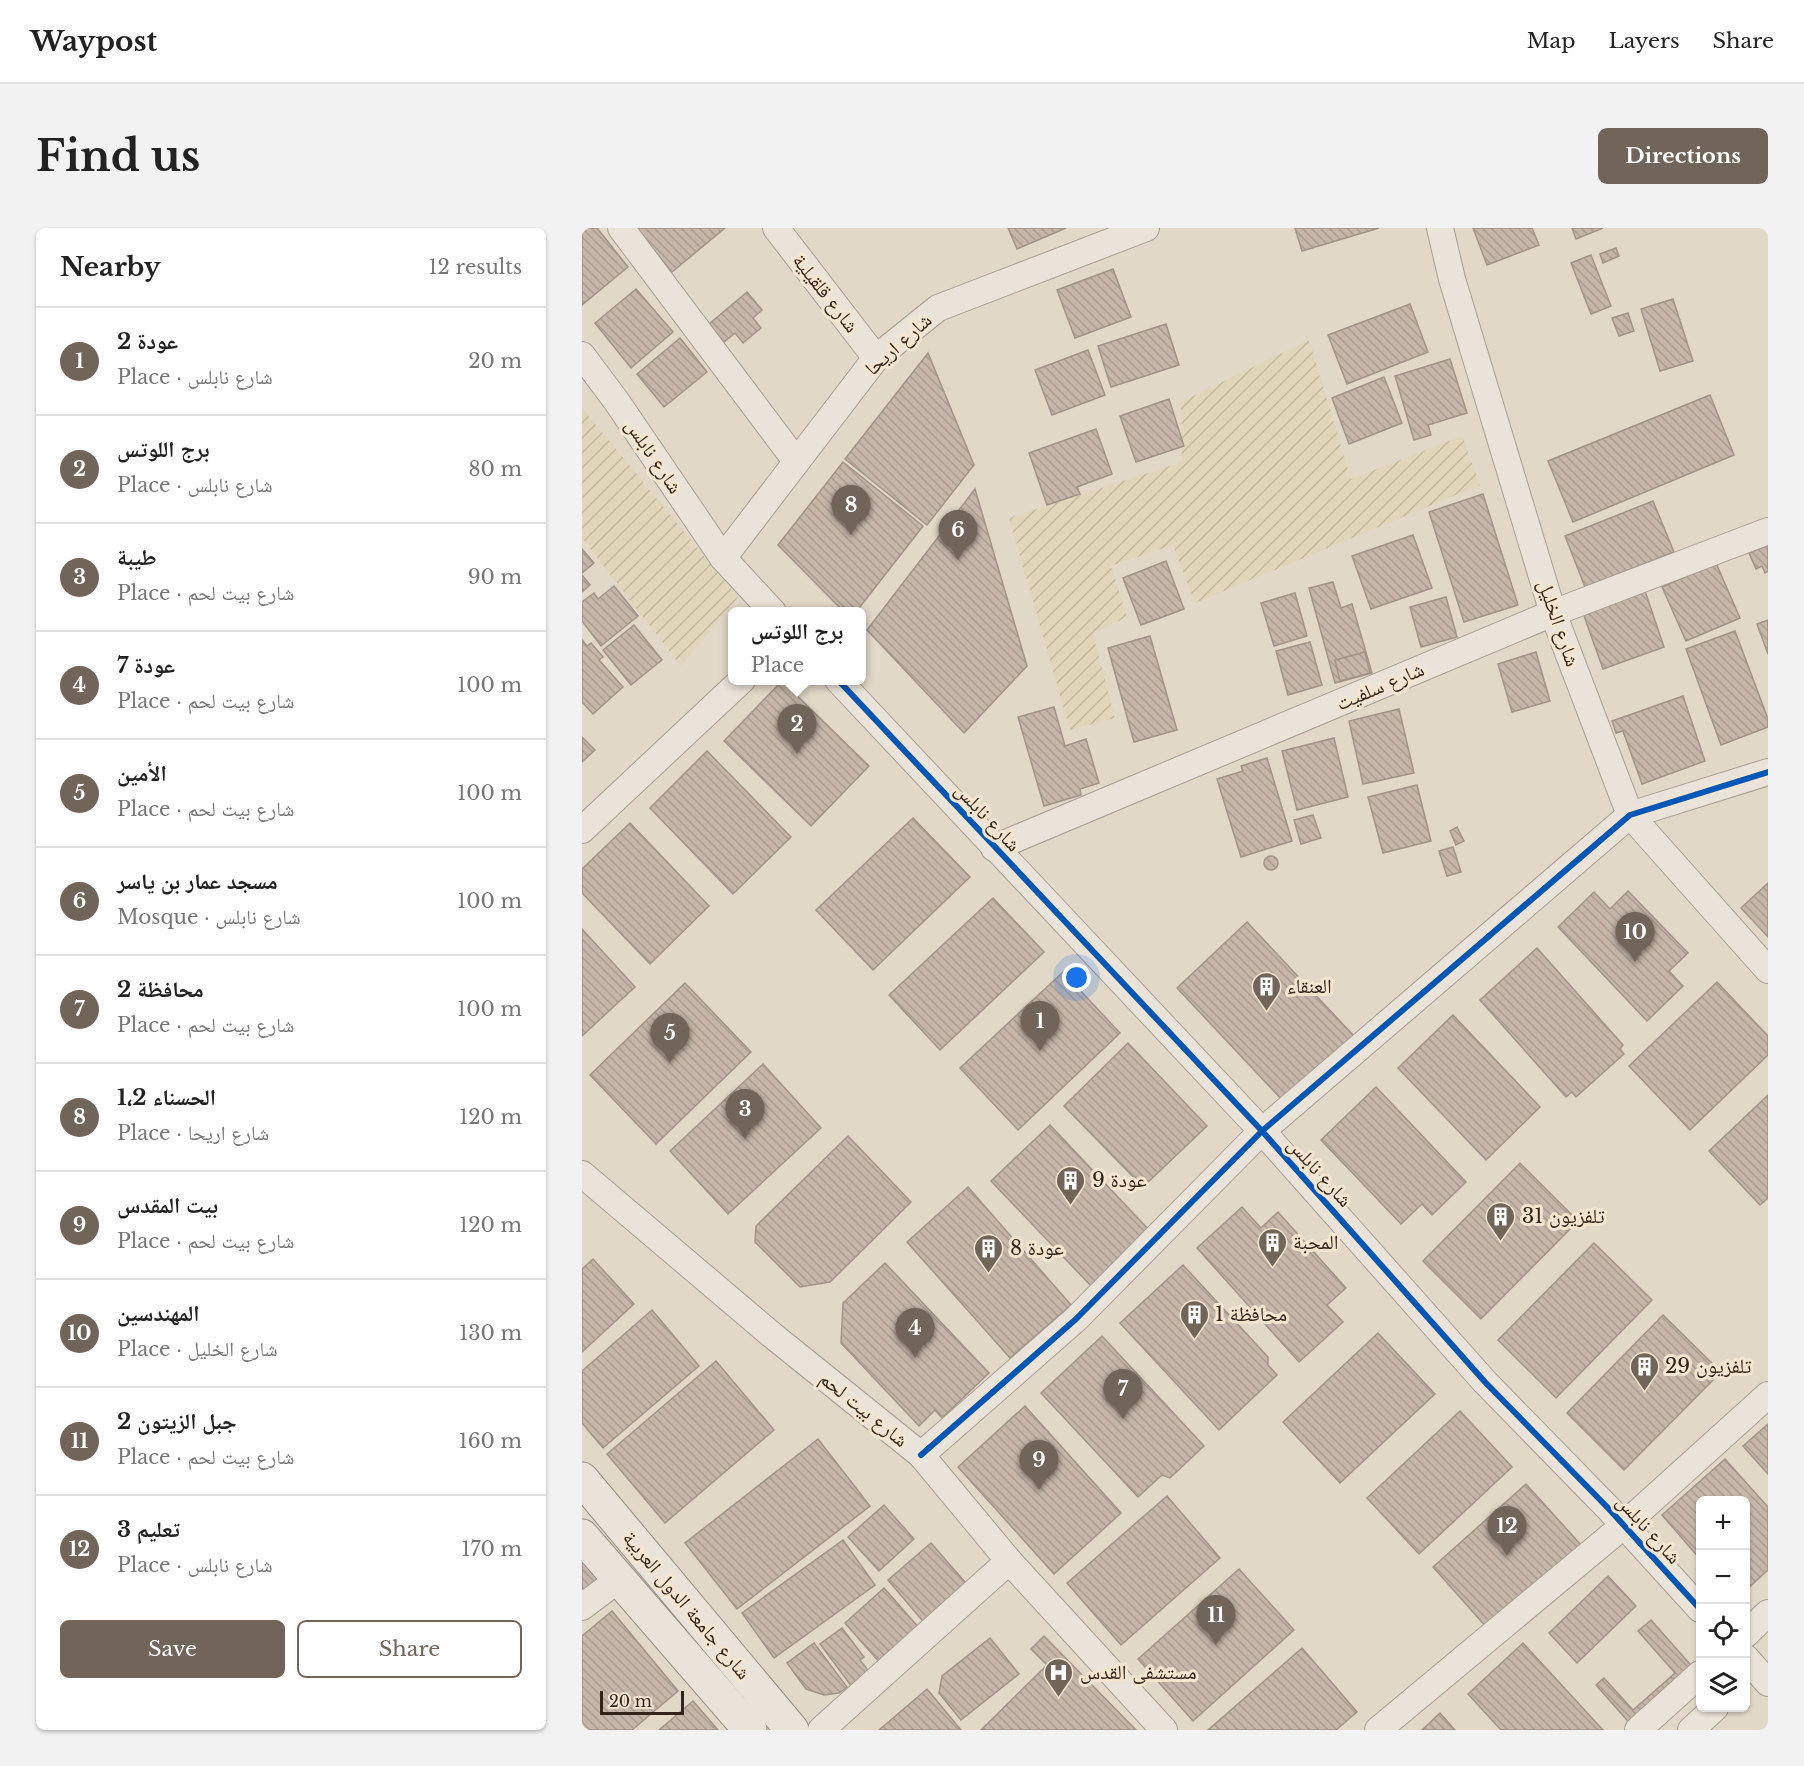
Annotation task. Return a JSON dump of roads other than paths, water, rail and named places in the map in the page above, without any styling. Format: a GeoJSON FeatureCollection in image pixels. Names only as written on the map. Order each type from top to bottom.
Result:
{"type":"FeatureCollection","features":[{"type":"Feature","properties":{"kind":"main road","name":"شارع جامعة الدول العربية"},"geometry":{"type":"LineString","coordinates":[[582,1479],[792,1730]]}},
{"type":"Feature","properties":{"kind":"main road","name":"شارع جامعة الدول العربية"},"geometry":{"type":"LineString","coordinates":[[582,1536],[750,1730]]}},
{"type":"Feature","properties":{"kind":"street"},"geometry":{"type":"LineString","coordinates":[[621,228],[796,461]]}},
{"type":"Feature","properties":{"kind":"street","name":"شارع قلقيلية"},"geometry":{"type":"LineString","coordinates":[[776,228],[876,358]]}},
{"type":"Feature","properties":{"kind":"street","name":"شارع اريحا"},"geometry":{"type":"LineString","coordinates":[[723,558],[876,358],[938,308],[1146,228]]}},
{"type":"Feature","properties":{"kind":"street","name":"شارع الخليل"},"geometry":{"type":"LineString","coordinates":[[1440,228],[1458,300],[1553,613],[1630,815],[1768,970]]}},
{"type":"Feature","properties":{"kind":"street","name":"شارع نابلس"},"geometry":{"type":"LineString","coordinates":[[582,355],[617,402],[723,558],[768,607]]}},
{"type":"Feature","properties":{"kind":"street","name":"شارع سلفيت"},"geometry":{"type":"LineString","coordinates":[[994,848],[1553,613],[1768,531]]}},
{"type":"Feature","properties":{"kind":"street"},"geometry":{"type":"LineString","coordinates":[[582,830],[738,685]]}},
{"type":"Feature","properties":{"kind":"street","name":"شارع نابلس"},"geometry":{"type":"LineString","coordinates":[[842,685],[1262,1131],[1485,1382],[1696,1604]]}},
{"type":"Feature","properties":{"kind":"street"},"geometry":{"type":"LineString","coordinates":[[921,1455],[1076,1319],[1262,1131],[1630,815],[1768,772]]}},
{"type":"Feature","properties":{"kind":"street","name":"شارع بيت لحم"},"geometry":{"type":"LineString","coordinates":[[582,1174],[772,1335],[921,1455],[1009,1561],[1164,1730]]}},
{"type":"Feature","properties":{"kind":"street"},"geometry":{"type":"LineString","coordinates":[[1378,1730],[1623,1526],[1768,1395]]}},
{"type":"Feature","properties":{"kind":"street"},"geometry":{"type":"LineString","coordinates":[[821,1730],[1009,1561]]}},
{"type":"Feature","properties":{"kind":"street"},"geometry":{"type":"LineString","coordinates":[[582,1607],[619,1579]]}},
{"type":"Feature","properties":{"kind":"street"},"geometry":{"type":"LineString","coordinates":[[1750,1630],[1768,1613]]}},
{"type":"Feature","properties":{"kind":"street"},"geometry":{"type":"LineString","coordinates":[[1638,1730],[1696,1678]]}},
{"type":"Feature","properties":{"kind":"street"},"geometry":{"type":"LineString","coordinates":[[1690,1730],[1710,1712]]}},
{"type":"Feature","properties":{"kind":"place","name":"الحسناء 1،2"},"geometry":{"type":"Point","coordinates":[851,535]}},
{"type":"Feature","properties":{"kind":"place","name":"مسجد عمار بن ياسر"},"geometry":{"type":"Point","coordinates":[958,560]}},
{"type":"Feature","properties":{"kind":"place","name":"برج اللوتس"},"geometry":{"type":"Point","coordinates":[797,754]}},
{"type":"Feature","properties":{"kind":"place","name":"المهندسين"},"geometry":{"type":"Point","coordinates":[1635,962]}},
{"type":"Feature","properties":{"kind":"place","name":"العنقاء"},"geometry":{"type":"Point","coordinates":[1266,1012]}},
{"type":"Feature","properties":{"kind":"place","name":"عودة 2"},"geometry":{"type":"Point","coordinates":[1040,1051]}},
{"type":"Feature","properties":{"kind":"place","name":"الأمين"},"geometry":{"type":"Point","coordinates":[670,1063]}},
{"type":"Feature","properties":{"kind":"place","name":"طيبة"},"geometry":{"type":"Point","coordinates":[745,1139]}},
{"type":"Feature","properties":{"kind":"place","name":"عودة 9"},"geometry":{"type":"Point","coordinates":[1071,1206]}},
{"type":"Feature","properties":{"kind":"place","name":"تلفزيون 31"},"geometry":{"type":"Point","coordinates":[1501,1242]}},
{"type":"Feature","properties":{"kind":"place","name":"المحبة"},"geometry":{"type":"Point","coordinates":[1272,1268]}},
{"type":"Feature","properties":{"kind":"place","name":"عودة 8"},"geometry":{"type":"Point","coordinates":[989,1274]}},
{"type":"Feature","properties":{"kind":"place","name":"محافظة 1"},"geometry":{"type":"Point","coordinates":[1194,1340]}},
{"type":"Feature","properties":{"kind":"place","name":"عودة 7"},"geometry":{"type":"Point","coordinates":[915,1358]}},
{"type":"Feature","properties":{"kind":"place","name":"تلفزيون 29"},"geometry":{"type":"Point","coordinates":[1644,1392]}},
{"type":"Feature","properties":{"kind":"place","name":"محافظة 2"},"geometry":{"type":"Point","coordinates":[1123,1419]}},
{"type":"Feature","properties":{"kind":"place","name":"بيت المقدس"},"geometry":{"type":"Point","coordinates":[1039,1490]}},
{"type":"Feature","properties":{"kind":"place","name":"تعليم 3"},"geometry":{"type":"Point","coordinates":[1507,1556]}},
{"type":"Feature","properties":{"kind":"place","name":"جبل الزيتون 2"},"geometry":{"type":"Point","coordinates":[1216,1645]}},
{"type":"Feature","properties":{"kind":"place","name":"مستشفى القدس"},"geometry":{"type":"Point","coordinates":[1059,1698]}}]}
